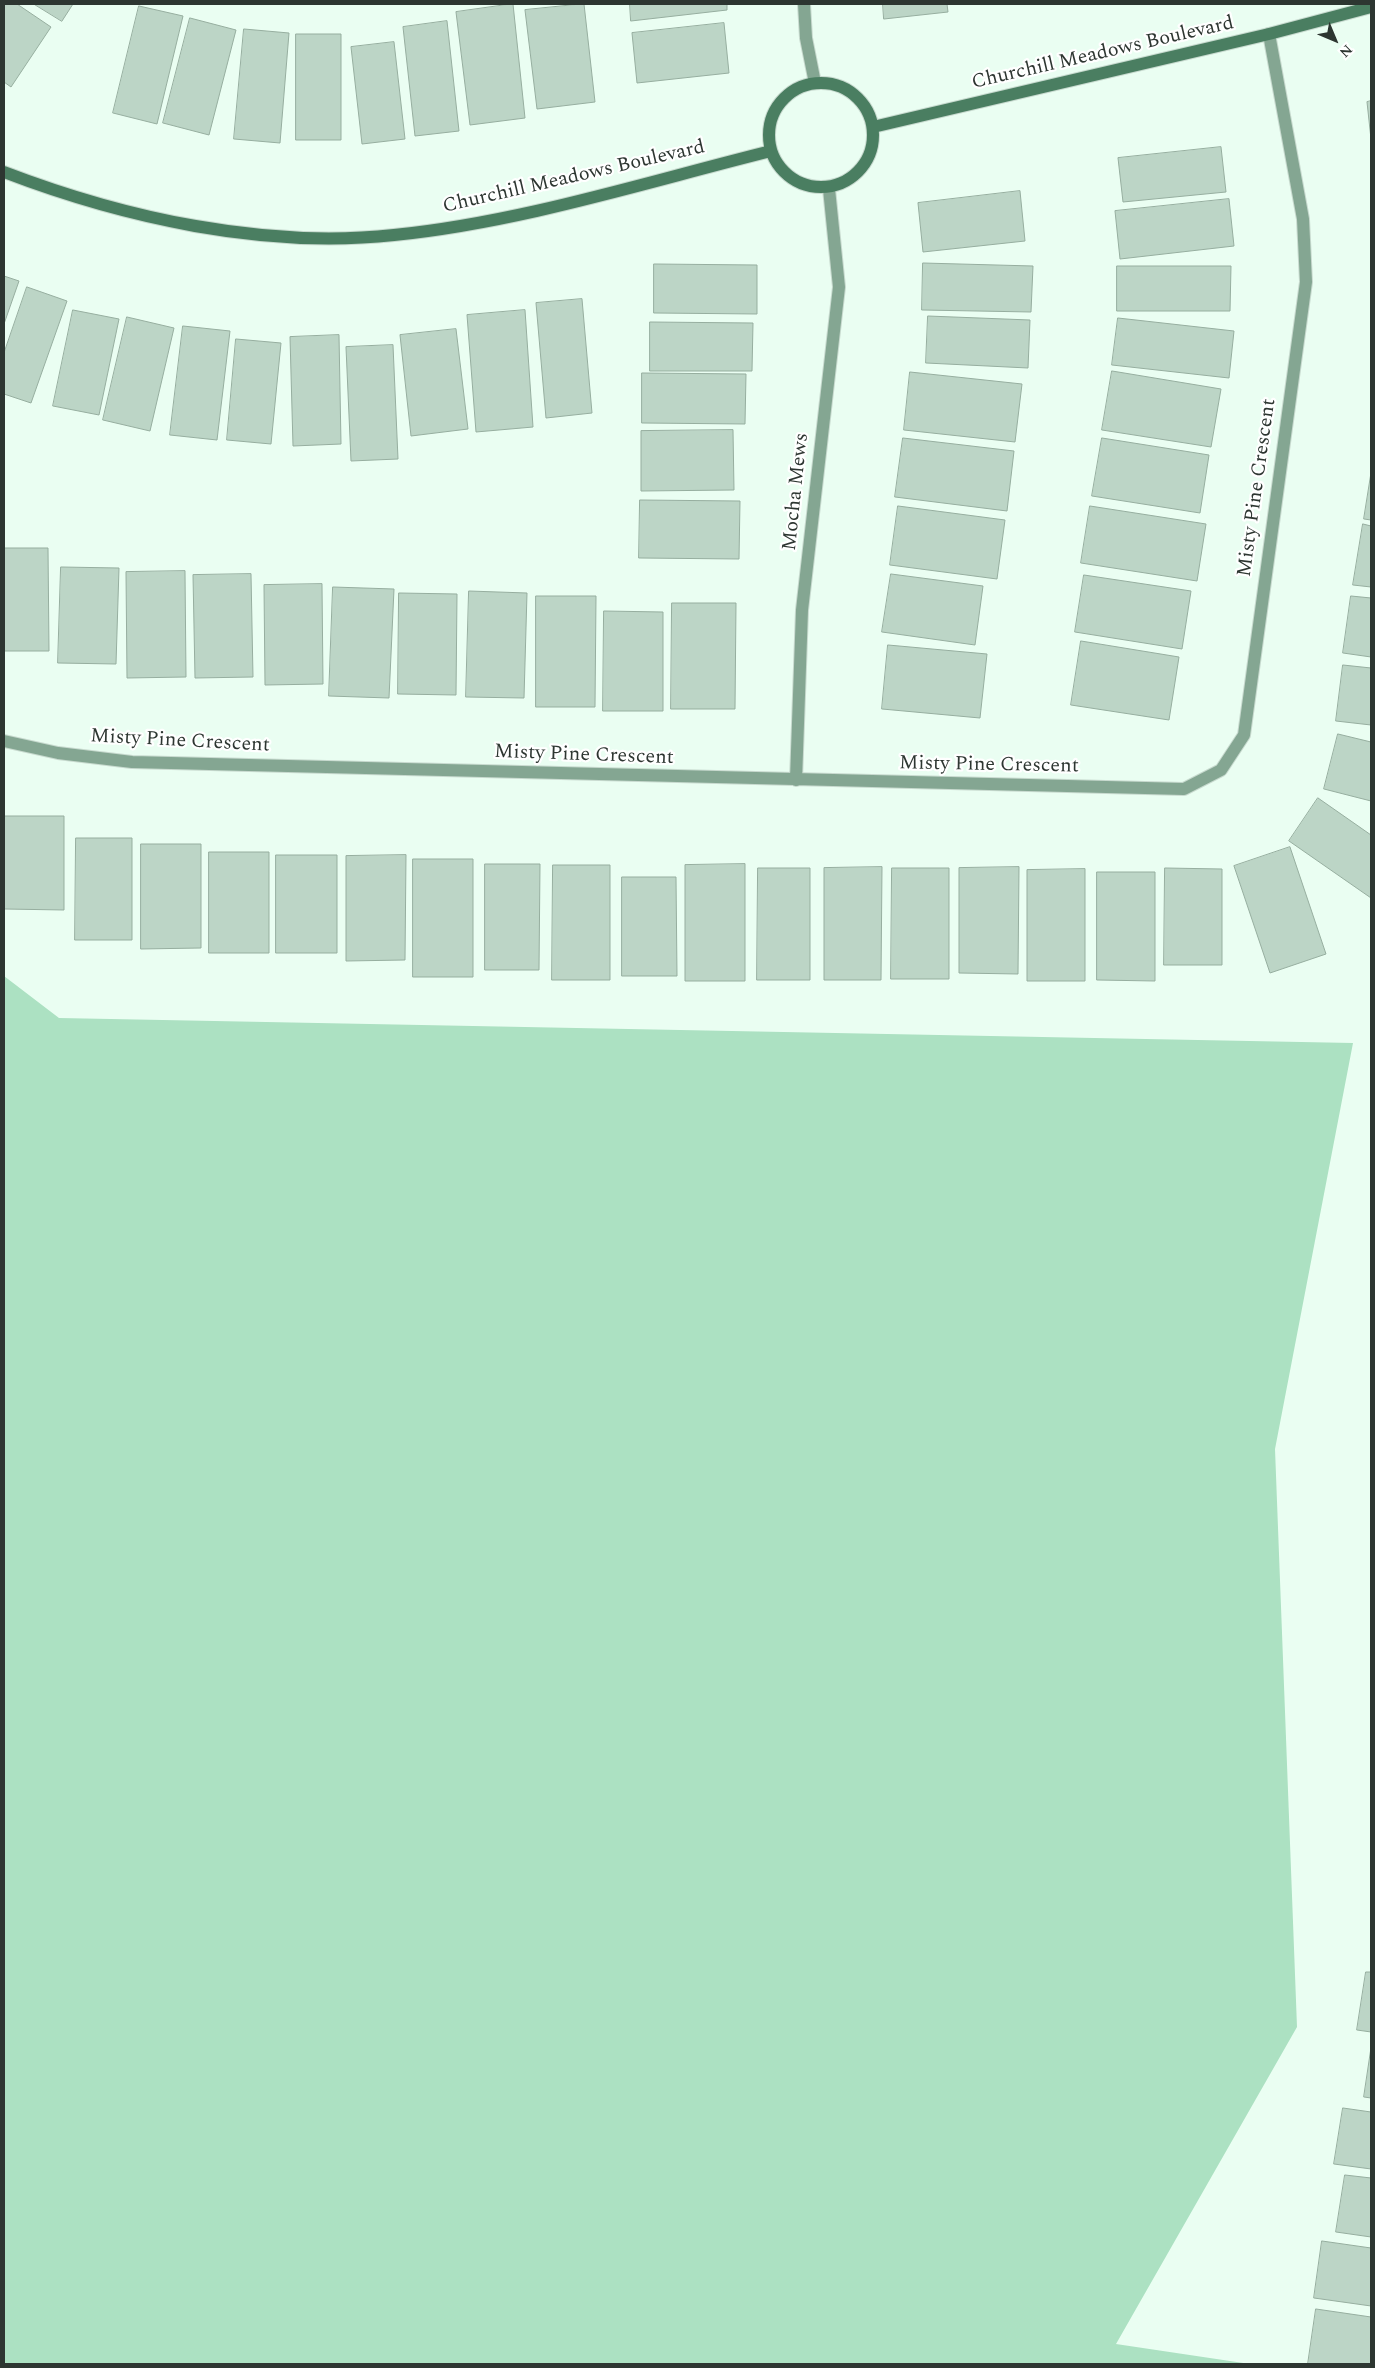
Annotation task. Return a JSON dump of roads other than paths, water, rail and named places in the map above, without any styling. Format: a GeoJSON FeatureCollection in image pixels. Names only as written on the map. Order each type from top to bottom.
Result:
{"type":"FeatureCollection","features":[{"type":"Feature","properties":{"kind":"street"},"geometry":{"type":"LineString","coordinates":[[804,4],[806,38],[815,83]]}},
{"type":"Feature","properties":{"kind":"street","name":"Churchill Meadows Boulevard"},"geometry":{"type":"LineString","coordinates":[[872,127],[1269,34],[1371,7]]}},
{"type":"Feature","properties":{"kind":"street","name":"Misty Pine Crescent"},"geometry":{"type":"LineString","coordinates":[[4,740],[58,753],[132,762],[796,780],[1184,789],[1221,770],[1244,736],[1306,282],[1303,219],[1269,34]]}},
{"type":"Feature","properties":{"kind":"street"},"geometry":{"type":"LineString","coordinates":[[815,83],[830,83],[850,91],[864,104],[872,127],[874,139],[869,156],[859,172],[829,189],[803,185],[787,176],[775,162],[768,145],[768,126],[780,102],[794,90],[815,83]]}},
{"type":"Feature","properties":{"kind":"street","name":"Churchill Meadows Boulevard"},"geometry":{"type":"LineString","coordinates":[[4,172],[49,189],[114,209],[195,226],[262,235],[337,238],[393,236],[499,219],[771,151]]}},
{"type":"Feature","properties":{"kind":"street","name":"Mocha Mews"},"geometry":{"type":"LineString","coordinates":[[796,780],[802,610],[839,287],[829,189]]}}]}
